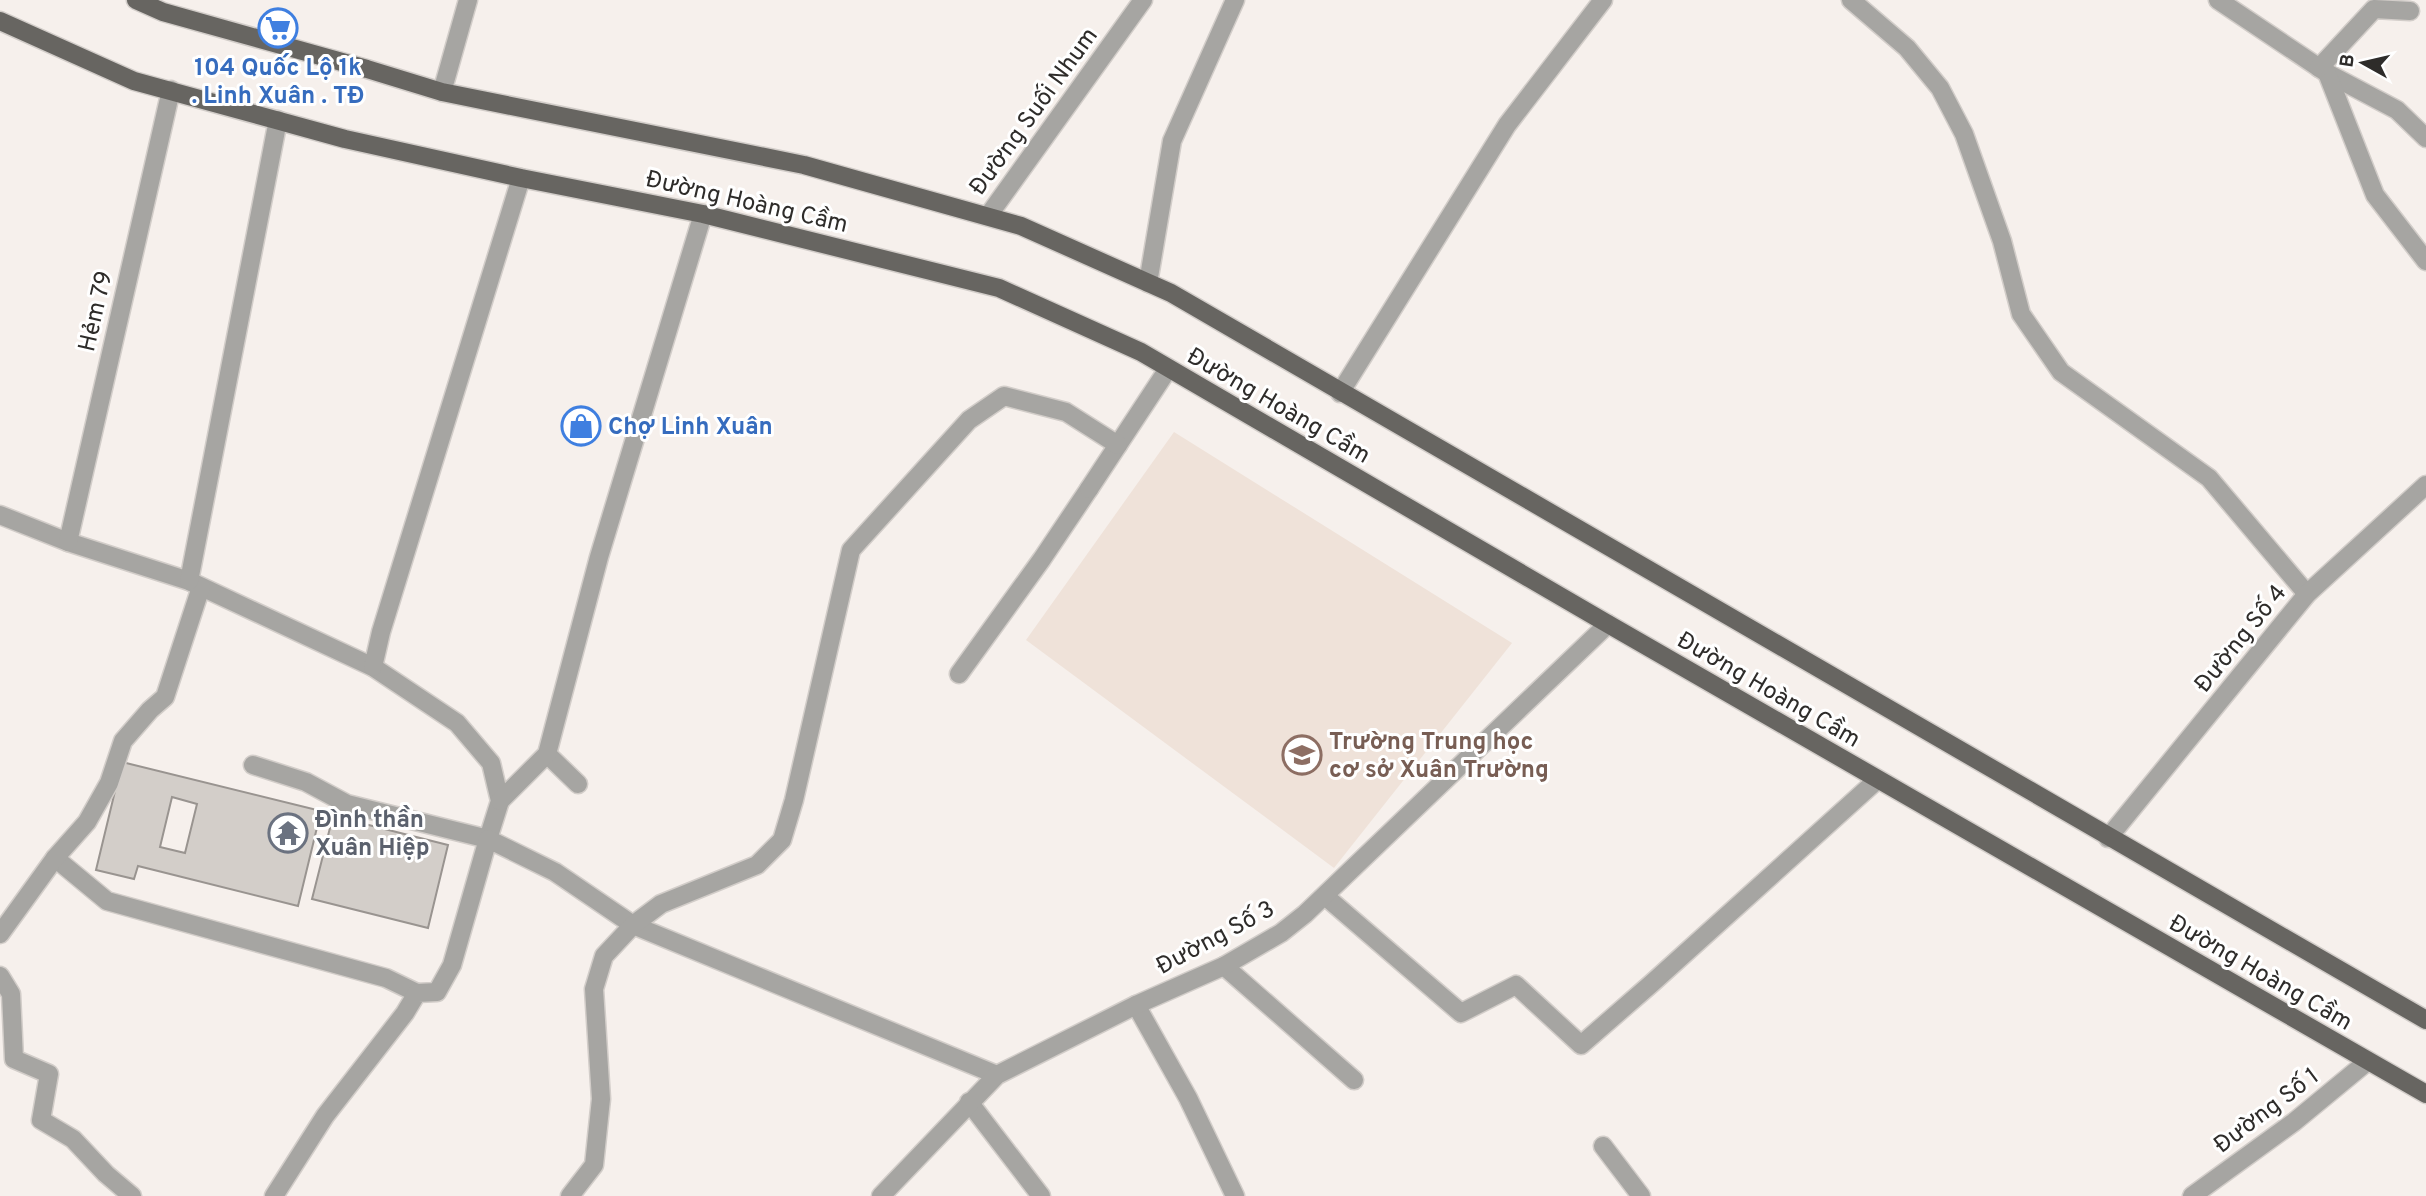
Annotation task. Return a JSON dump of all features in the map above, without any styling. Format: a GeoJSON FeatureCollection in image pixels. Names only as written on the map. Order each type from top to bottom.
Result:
{"type":"FeatureCollection","features":[{"type":"Feature","properties":{"kind":"main road","name":"Đường Hoàng Cầm"},"geometry":{"type":"LineString","coordinates":[[136,0],[163,12],[442,92],[804,165],[988,216],[1021,226],[1149,283],[1171,293],[2426,1020]]}},
{"type":"Feature","properties":{"kind":"main road","name":"Đường Hoàng Cầm"},"geometry":{"type":"LineString","coordinates":[[0,21],[134,81],[345,139],[703,214],[999,288],[1141,352],[1877,780],[2426,1094]]}},
{"type":"Feature","properties":{"kind":"street"},"geometry":{"type":"LineString","coordinates":[[442,92],[468,0]]}},
{"type":"Feature","properties":{"kind":"street","name":"Đường Suối Nhum"},"geometry":{"type":"LineString","coordinates":[[988,216],[1143,0]]}},
{"type":"Feature","properties":{"kind":"street"},"geometry":{"type":"LineString","coordinates":[[1149,283],[1172,141],[1235,0]]}},
{"type":"Feature","properties":{"kind":"street"},"geometry":{"type":"LineString","coordinates":[[1340,393],[1507,125],[1603,0]]}},
{"type":"Feature","properties":{"kind":"street"},"geometry":{"type":"LineString","coordinates":[[1851,0],[1907,48],[1940,88],[1964,134],[1977,170],[2002,242],[2021,314],[2061,372],[2209,478],[2307,594]]}},
{"type":"Feature","properties":{"kind":"street"},"geometry":{"type":"LineString","coordinates":[[2218,0],[2323,71],[2397,110],[2426,138]]}},
{"type":"Feature","properties":{"kind":"street"},"geometry":{"type":"LineString","coordinates":[[2323,71],[2374,9],[2410,11]]}},
{"type":"Feature","properties":{"kind":"street"},"geometry":{"type":"LineString","coordinates":[[2323,71],[2375,195],[2426,261]]}},
{"type":"Feature","properties":{"kind":"street","name":"Hẻm 79"},"geometry":{"type":"LineString","coordinates":[[68,542],[171,90]]}},
{"type":"Feature","properties":{"kind":"street"},"geometry":{"type":"LineString","coordinates":[[0,934],[55,858],[87,822],[109,783],[122,741],[149,710],[165,697],[195,584],[278,120]]}},
{"type":"Feature","properties":{"kind":"street"},"geometry":{"type":"LineString","coordinates":[[373,667],[381,632],[521,178]]}},
{"type":"Feature","properties":{"kind":"street"},"geometry":{"type":"LineString","coordinates":[[55,858],[107,901],[386,978],[417,993],[437,992],[452,965],[500,801],[547,754],[599,557],[703,214]]}},
{"type":"Feature","properties":{"kind":"street"},"geometry":{"type":"LineString","coordinates":[[959,674],[1042,559],[1168,369]]}},
{"type":"Feature","properties":{"kind":"street"},"geometry":{"type":"LineString","coordinates":[[570,1196],[594,1165],[601,1099],[594,989],[604,956],[633,925],[661,904],[757,864],[782,841],[794,800],[851,550],[969,421],[1004,396],[1066,412],[1118,445]]}},
{"type":"Feature","properties":{"kind":"street","name":"Đường Số 4"},"geometry":{"type":"LineString","coordinates":[[2108,838],[2307,594],[2426,485]]}},
{"type":"Feature","properties":{"kind":"street"},"geometry":{"type":"LineString","coordinates":[[0,515],[68,542],[195,584],[373,667],[457,723],[491,763],[500,801]]}},
{"type":"Feature","properties":{"kind":"street","name":"Đường Số 3"},"geometry":{"type":"LineString","coordinates":[[881,1196],[997,1075],[1136,1005],[1224,966],[1281,933],[1325,896],[1608,624]]}},
{"type":"Feature","properties":{"kind":"street"},"geometry":{"type":"LineString","coordinates":[[547,754],[578,784]]}},
{"type":"Feature","properties":{"kind":"street"},"geometry":{"type":"LineString","coordinates":[[253,765],[306,782],[347,804],[488,839],[555,872],[633,925],[997,1075]]}},
{"type":"Feature","properties":{"kind":"street"},"geometry":{"type":"LineString","coordinates":[[1325,896],[1461,1013],[1516,985],[1581,1045],[1877,780]]}},
{"type":"Feature","properties":{"kind":"street"},"geometry":{"type":"LineString","coordinates":[[1224,966],[1354,1080]]}},
{"type":"Feature","properties":{"kind":"street"},"geometry":{"type":"LineString","coordinates":[[0,976],[11,994],[14,1059],[49,1074],[41,1120],[73,1139],[106,1174],[132,1196]]}},
{"type":"Feature","properties":{"kind":"street"},"geometry":{"type":"LineString","coordinates":[[274,1196],[325,1116],[405,1013],[417,993]]}},
{"type":"Feature","properties":{"kind":"street"},"geometry":{"type":"LineString","coordinates":[[1136,1005],[1188,1098],[1235,1196]]}},
{"type":"Feature","properties":{"kind":"street","name":"Đường Số 1"},"geometry":{"type":"LineString","coordinates":[[2192,1196],[2294,1122],[2368,1062]]}},
{"type":"Feature","properties":{"kind":"street"},"geometry":{"type":"LineString","coordinates":[[969,1102],[1041,1196]]}},
{"type":"Feature","properties":{"kind":"street"},"geometry":{"type":"LineString","coordinates":[[1603,1146],[1641,1196]]}},
{"type":"Feature","properties":{"kind":"shaded area","name":"Trường Trung học cơ sở Xuân Trường"},"geometry":{"type":"Polygon","coordinates":[[[1174,432],[1512,643],[1334,868],[1026,640],[1174,432]]]}},
{"type":"Feature","properties":{"kind":"building"},"geometry":{"type":"Polygon","coordinates":[[[122,762],[321,811],[298,906],[138,866],[134,879],[96,870],[122,762]],[[172,797],[160,847],[185,853],[197,804],[172,797]]]}},
{"type":"Feature","properties":{"kind":"building"},"geometry":{"type":"Polygon","coordinates":[[[333,816],[448,845],[428,928],[312,899],[333,816]]]}},
{"type":"Feature","properties":{"kind":"place","name":"104 Quốc Lộ 1k . Linh Xuân . TĐ"},"geometry":{"type":"Point","coordinates":[278,28]}},
{"type":"Feature","properties":{"kind":"place","name":"Chợ Linh Xuân"},"geometry":{"type":"Point","coordinates":[581,426]}},
{"type":"Feature","properties":{"kind":"place","name":"Trường Trung học cơ sở Xuân Trường"},"geometry":{"type":"Point","coordinates":[1302,755]}},
{"type":"Feature","properties":{"kind":"place","name":"Đình thần Xuân Hiệp"},"geometry":{"type":"Point","coordinates":[288,833]}}]}
